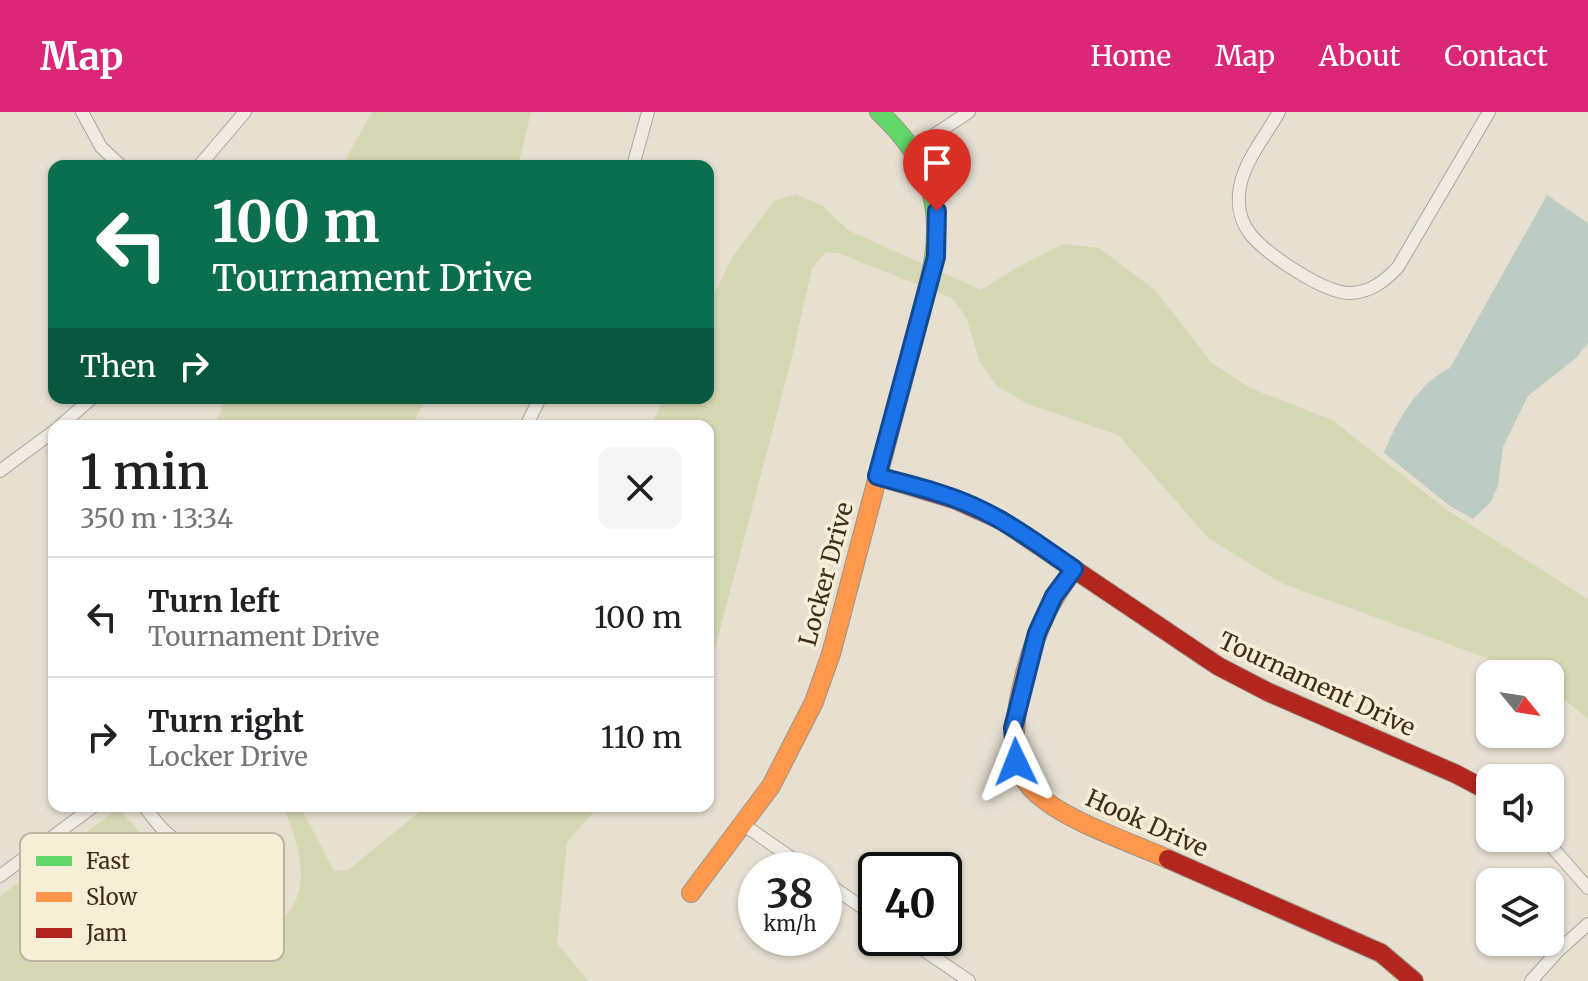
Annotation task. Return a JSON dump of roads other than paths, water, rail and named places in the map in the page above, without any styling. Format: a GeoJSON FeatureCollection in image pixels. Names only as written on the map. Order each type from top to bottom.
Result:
{"type":"FeatureCollection","features":[{"type":"Feature","properties":{"kind":"street"},"geometry":{"type":"LineString","coordinates":[[82,112],[101,147],[115,160]]}},
{"type":"Feature","properties":{"kind":"street"},"geometry":{"type":"LineString","coordinates":[[204,160],[245,112]]}},
{"type":"Feature","properties":{"kind":"street"},"geometry":{"type":"LineString","coordinates":[[635,160],[648,112]]}},
{"type":"Feature","properties":{"kind":"street","name":"Locker Drive"},"geometry":{"type":"LineString","coordinates":[[691,893],[744,825],[792,748],[814,702],[831,654],[937,246],[937,211],[933,188],[914,148],[879,112]]}},
{"type":"Feature","properties":{"kind":"street"},"geometry":{"type":"LineString","coordinates":[[914,148],[969,112]]}},
{"type":"Feature","properties":{"kind":"street"},"geometry":{"type":"LineString","coordinates":[[1279,112],[1240,183],[1238,197],[1244,223],[1259,244],[1315,283],[1336,292],[1351,293],[1378,285],[1398,267],[1489,112]]}},
{"type":"Feature","properties":{"kind":"street"},"geometry":{"type":"LineString","coordinates":[[67,420],[85,404]]}},
{"type":"Feature","properties":{"kind":"street"},"geometry":{"type":"LineString","coordinates":[[0,471],[48,435]]}},
{"type":"Feature","properties":{"kind":"street","name":"Tournament Drive"},"geometry":{"type":"LineString","coordinates":[[877,476],[946,495],[1001,520],[1247,683],[1476,785]]}},
{"type":"Feature","properties":{"kind":"street","name":"Hook Drive"},"geometry":{"type":"LineString","coordinates":[[1074,569],[1044,615],[1013,728],[1016,762],[1034,793],[1062,812],[1381,953],[1414,981]]}},
{"type":"Feature","properties":{"kind":"street"},"geometry":{"type":"LineString","coordinates":[[58,833],[86,812]]}},
{"type":"Feature","properties":{"kind":"street"},"geometry":{"type":"LineString","coordinates":[[148,812],[165,833]]}},
{"type":"Feature","properties":{"kind":"street"},"geometry":{"type":"LineString","coordinates":[[744,825],[783,852]]}},
{"type":"Feature","properties":{"kind":"street"},"geometry":{"type":"LineString","coordinates":[[1556,852],[1588,888]]}},
{"type":"Feature","properties":{"kind":"street"},"geometry":{"type":"LineString","coordinates":[[0,876],[20,861]]}},
{"type":"Feature","properties":{"kind":"street"},"geometry":{"type":"LineString","coordinates":[[1531,981],[1588,924]]}},
{"type":"Feature","properties":{"kind":"street"},"geometry":{"type":"LineString","coordinates":[[932,956],[969,981]]}}]}
